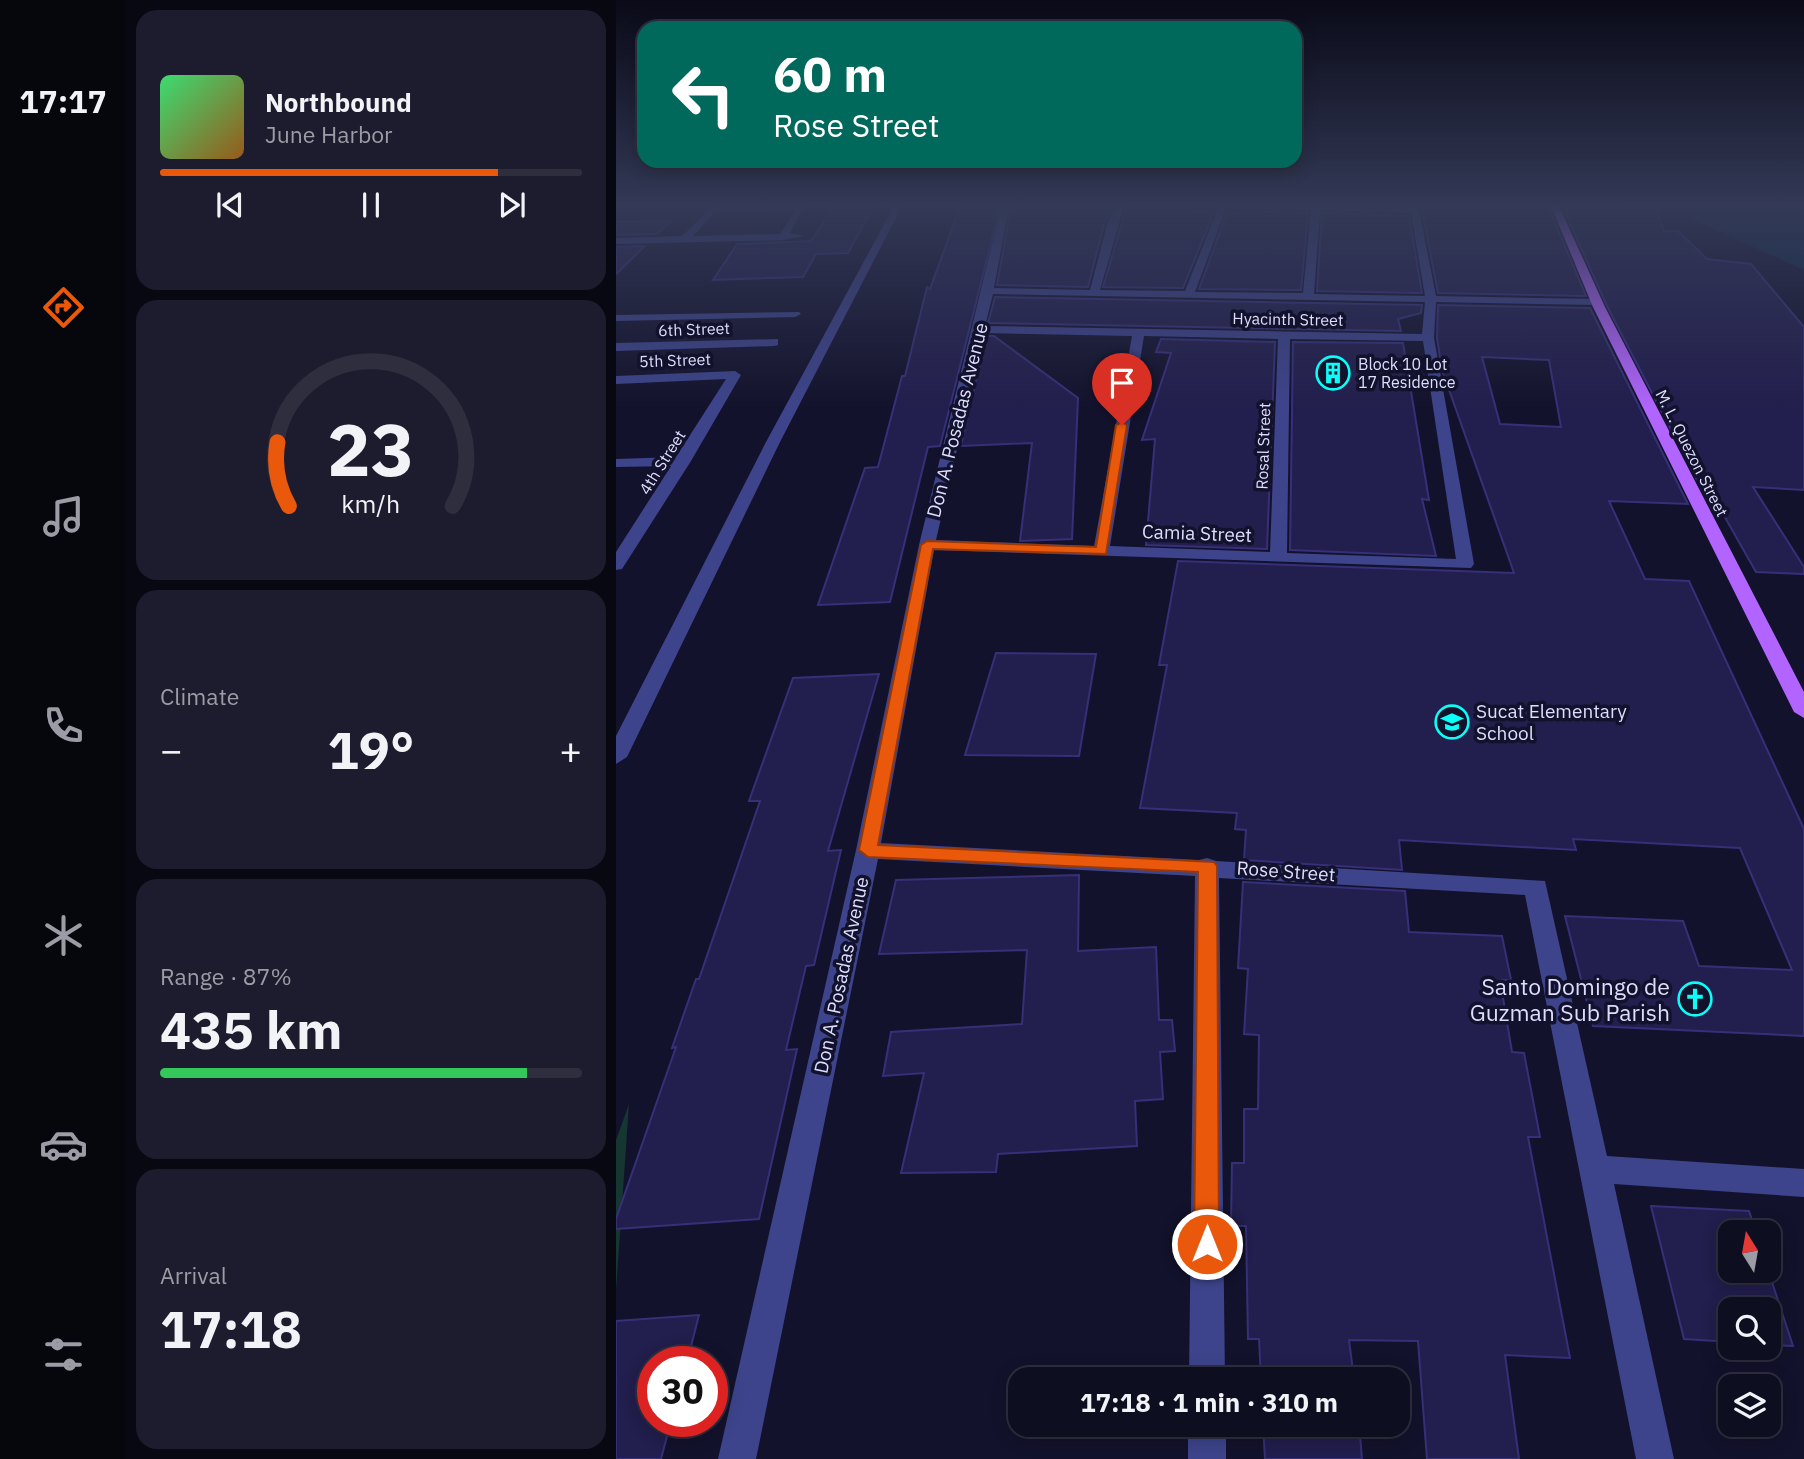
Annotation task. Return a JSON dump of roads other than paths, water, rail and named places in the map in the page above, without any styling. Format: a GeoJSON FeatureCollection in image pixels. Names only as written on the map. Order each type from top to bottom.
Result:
{"type":"FeatureCollection","features":[{"type":"Feature","properties":{"kind":"main road","name":"M. L. Quezon Street"},"geometry":{"type":"LineString","coordinates":[[1584,274],[1804,712]]}},
{"type":"Feature","properties":{"kind":"street"},"geometry":{"type":"LineString","coordinates":[[616,757],[773,442],[862,274]]}},
{"type":"Feature","properties":{"kind":"street","name":"Don A. Posadas Avenue"},"geometry":{"type":"LineString","coordinates":[[737,1459],[868,850],[927,545],[992,274]]}},
{"type":"Feature","properties":{"kind":"street"},"geometry":{"type":"LineString","coordinates":[[1094,293],[1099,274]]}},
{"type":"Feature","properties":{"kind":"street"},"geometry":{"type":"LineString","coordinates":[[1189,294],[1197,274]]}},
{"type":"Feature","properties":{"kind":"street"},"geometry":{"type":"LineString","coordinates":[[1308,296],[1310,274]]}},
{"type":"Feature","properties":{"kind":"street"},"geometry":{"type":"LineString","coordinates":[[1426,274],[1430,299],[1428,338]]}},
{"type":"Feature","properties":{"kind":"street"},"geometry":{"type":"LineString","coordinates":[[988,292],[1597,302]]}},
{"type":"Feature","properties":{"kind":"street"},"geometry":{"type":"LineString","coordinates":[[616,318],[795,314]]}},
{"type":"Feature","properties":{"kind":"street","name":"Hyacinth Street"},"geometry":{"type":"LineString","coordinates":[[979,329],[1428,338]]}},
{"type":"Feature","properties":{"kind":"street"},"geometry":{"type":"LineString","coordinates":[[1101,551],[1139,332]]}},
{"type":"Feature","properties":{"kind":"street","name":"Rosal Street"},"geometry":{"type":"LineString","coordinates":[[1278,557],[1284,335]]}},
{"type":"Feature","properties":{"kind":"street","name":"Camia Street"},"geometry":{"type":"LineString","coordinates":[[927,545],[1465,564],[1428,338]]}},
{"type":"Feature","properties":{"kind":"street","name":"6th Street"},"geometry":{"type":"LineString","coordinates":[[616,347],[774,342]]}},
{"type":"Feature","properties":{"kind":"street","name":"5th Street"},"geometry":{"type":"LineString","coordinates":[[616,380],[735,376]]}},
{"type":"Feature","properties":{"kind":"street","name":"4th Street"},"geometry":{"type":"LineString","coordinates":[[616,565],[684,461],[735,376]]}},
{"type":"Feature","properties":{"kind":"street"},"geometry":{"type":"LineString","coordinates":[[616,463],[684,461]]}},
{"type":"Feature","properties":{"kind":"street","name":"Rose Street"},"geometry":{"type":"LineString","coordinates":[[868,850],[1207,866],[1536,887],[1594,1169]]}},
{"type":"Feature","properties":{"kind":"street"},"geometry":{"type":"LineString","coordinates":[[1207,866],[1207,1367]]}},
{"type":"Feature","properties":{"kind":"street"},"geometry":{"type":"LineString","coordinates":[[1655,1459],[1594,1169],[1804,1184]]}},
{"type":"Feature","properties":{"kind":"street"},"geometry":{"type":"LineString","coordinates":[[1206,1459],[1207,1437]]}},
{"type":"Feature","properties":{"kind":"place","name":"Block 10 Lot 17 Residence"},"geometry":{"type":"Point","coordinates":[1333,373]}},
{"type":"Feature","properties":{"kind":"place","name":"Sucat Elementary School"},"geometry":{"type":"Point","coordinates":[1452,722]}},
{"type":"Feature","properties":{"kind":"place","name":"Santo Domingo de Guzman Sub Parish"},"geometry":{"type":"Point","coordinates":[1695,999]}}]}
